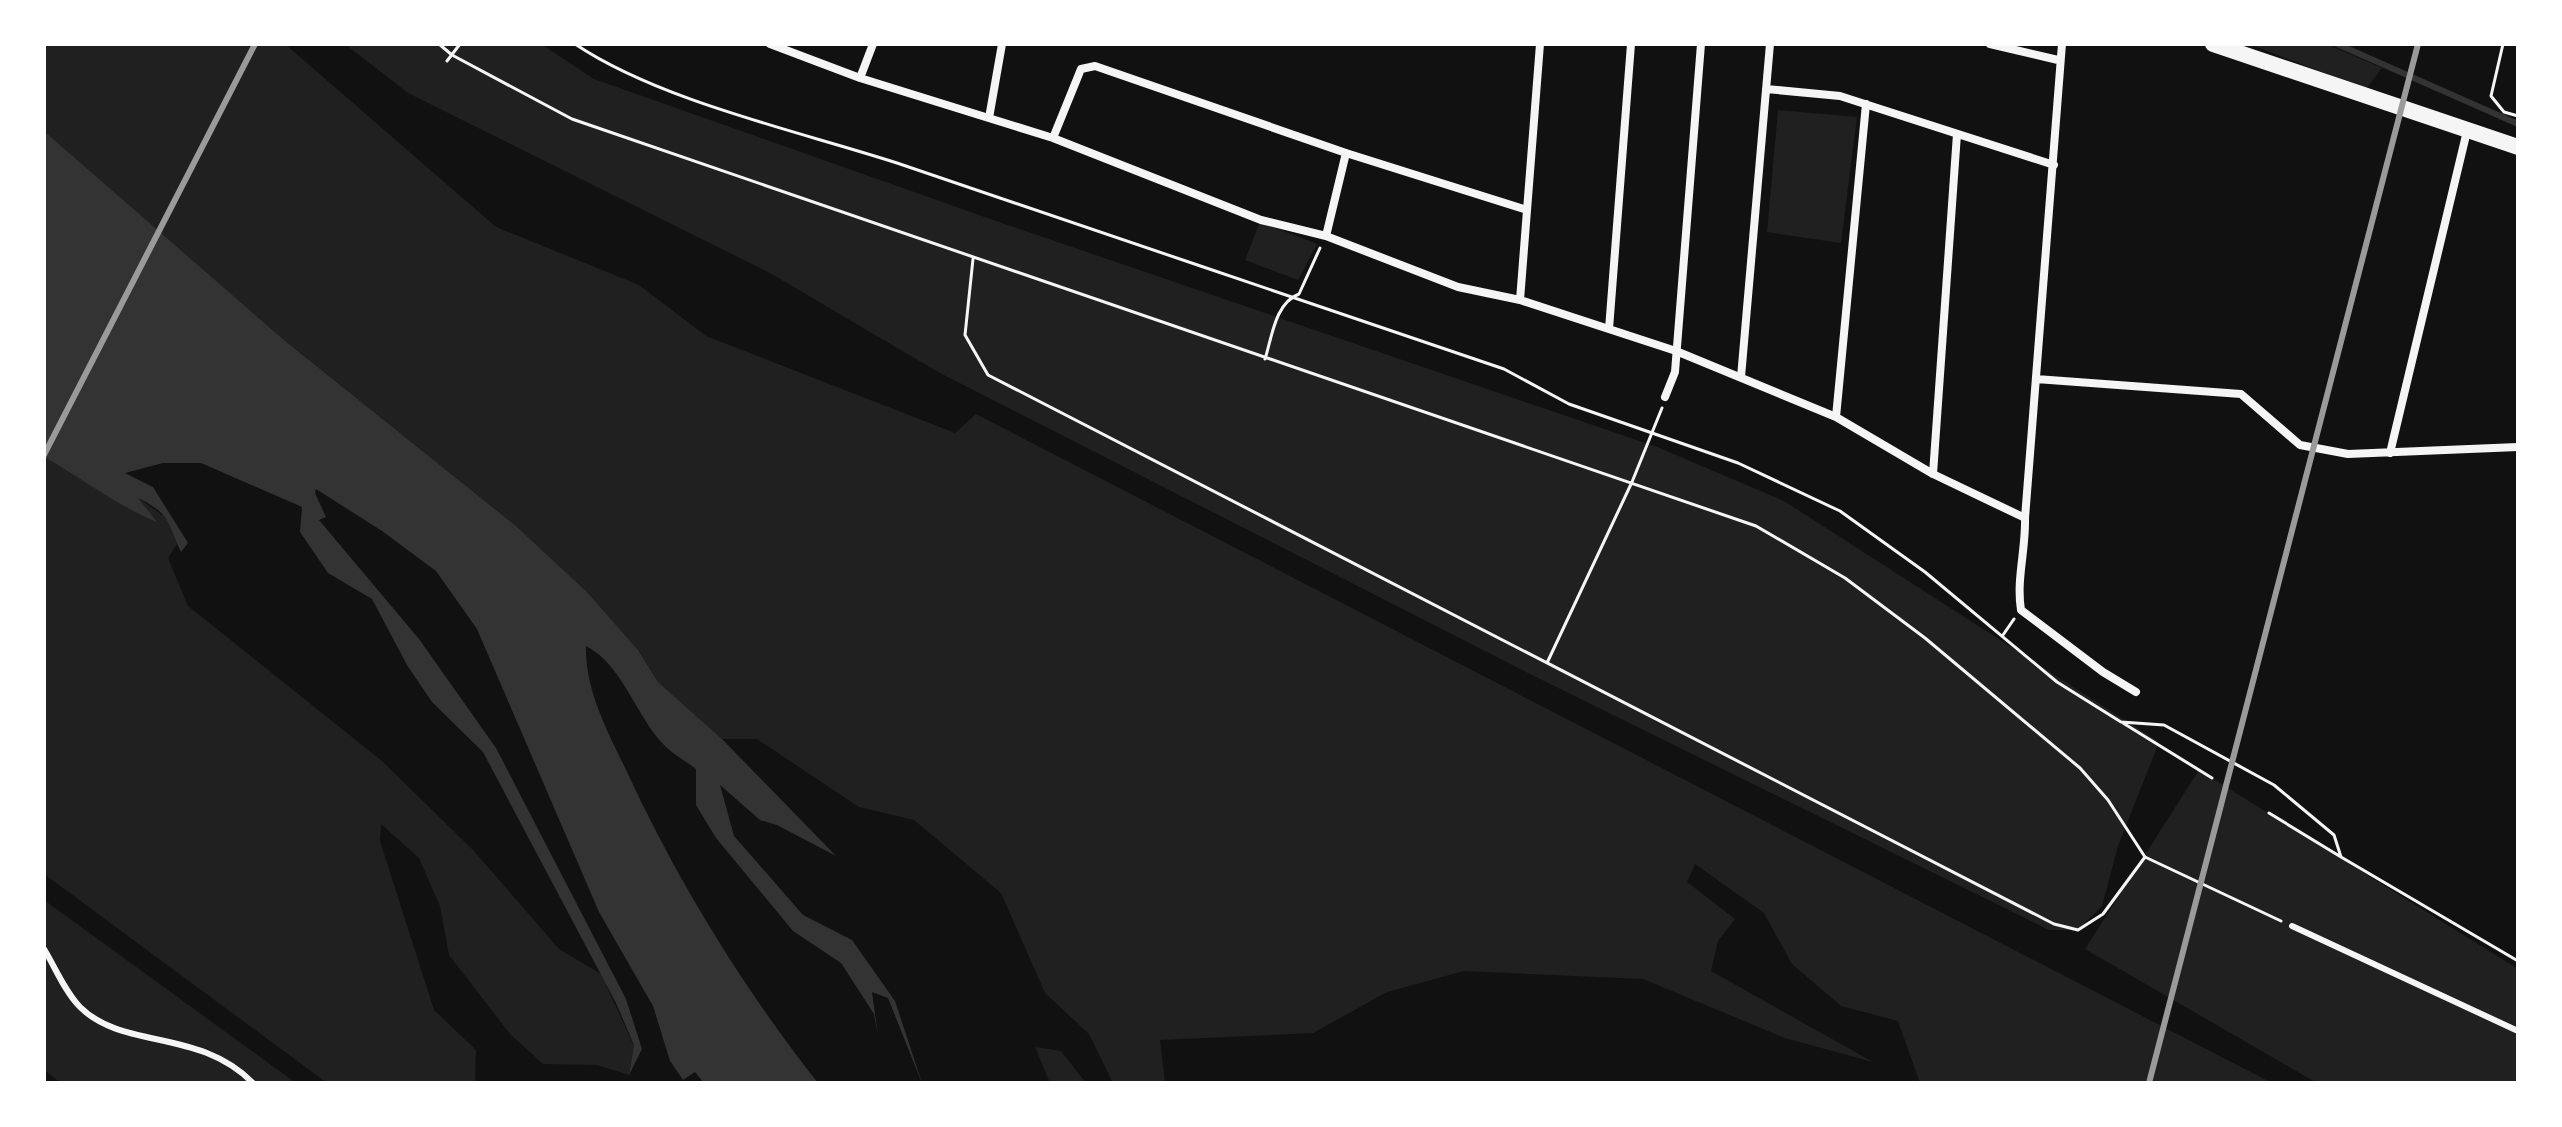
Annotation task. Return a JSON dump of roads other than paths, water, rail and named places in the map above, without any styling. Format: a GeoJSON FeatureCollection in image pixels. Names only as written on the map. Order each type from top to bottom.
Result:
{"type":"FeatureCollection","features":[{"type":"Feature","properties":{"kind":"main road"},"geometry":{"type":"LineString","coordinates":[[2213,44],[2518,147]]}},
{"type":"Feature","properties":{"kind":"street"},"geometry":{"type":"LineString","coordinates":[[770,44],[860,78],[1053,138],[1261,220],[1326,236],[1458,287],[1520,300],[1676,351],[1836,417],[1933,474],[2025,518]]}},
{"type":"Feature","properties":{"kind":"street"},"geometry":{"type":"LineString","coordinates":[[860,78],[873,44]]}},
{"type":"Feature","properties":{"kind":"street"},"geometry":{"type":"LineString","coordinates":[[989,118],[1002,44]]}},
{"type":"Feature","properties":{"kind":"street"},"geometry":{"type":"LineString","coordinates":[[1520,300],[1540,44]]}},
{"type":"Feature","properties":{"kind":"street"},"geometry":{"type":"LineString","coordinates":[[1609,329],[1631,44]]}},
{"type":"Feature","properties":{"kind":"street"},"geometry":{"type":"LineString","coordinates":[[1665,397],[1675,372],[1701,44]]}},
{"type":"Feature","properties":{"kind":"street"},"geometry":{"type":"LineString","coordinates":[[1741,377],[1770,44]]}},
{"type":"Feature","properties":{"kind":"street"},"geometry":{"type":"LineString","coordinates":[[1990,44],[2058,60]]}},
{"type":"Feature","properties":{"kind":"street"},"geometry":{"type":"LineString","coordinates":[[2062,44],[2058,60],[2061,90],[2025,518],[2026,549],[2018,593],[2021,610],[2103,672],[2136,692]]}},
{"type":"Feature","properties":{"kind":"street"},"geometry":{"type":"LineString","coordinates":[[1053,138],[1081,69],[1095,66],[1346,153],[1527,210]]}},
{"type":"Feature","properties":{"kind":"street"},"geometry":{"type":"LineString","coordinates":[[1766,89],[1840,96],[2054,165]]}},
{"type":"Feature","properties":{"kind":"street"},"geometry":{"type":"LineString","coordinates":[[1836,417],[1866,104]]}},
{"type":"Feature","properties":{"kind":"street"},"geometry":{"type":"LineString","coordinates":[[2390,453],[2467,131]]}},
{"type":"Feature","properties":{"kind":"street"},"geometry":{"type":"LineString","coordinates":[[1933,474],[1957,134]]}},
{"type":"Feature","properties":{"kind":"street"},"geometry":{"type":"LineString","coordinates":[[1326,236],[1346,153]]}},
{"type":"Feature","properties":{"kind":"street"},"geometry":{"type":"LineString","coordinates":[[2036,379],[2241,394],[2300,445],[2348,454],[2518,447]]}},
{"type":"Feature","properties":{"kind":"lane"},"geometry":{"type":"LineString","coordinates":[[2292,926],[2518,1031]]}},
{"type":"Feature","properties":{"kind":"lane"},"geometry":{"type":"LineString","coordinates":[[44,949],[79,1006],[96,1019],[124,1031],[200,1048],[224,1059],[253,1083]]}},
{"type":"Feature","properties":{"kind":"waterway"},"geometry":{"type":"LineString","coordinates":[[2337,44],[2518,124]]}},
{"type":"Feature","properties":{"kind":"railway"},"geometry":{"type":"LineString","coordinates":[[44,455],[255,44]]}},
{"type":"Feature","properties":{"kind":"railway"},"geometry":{"type":"LineString","coordinates":[[2149,1083],[2418,44]]}}]}
